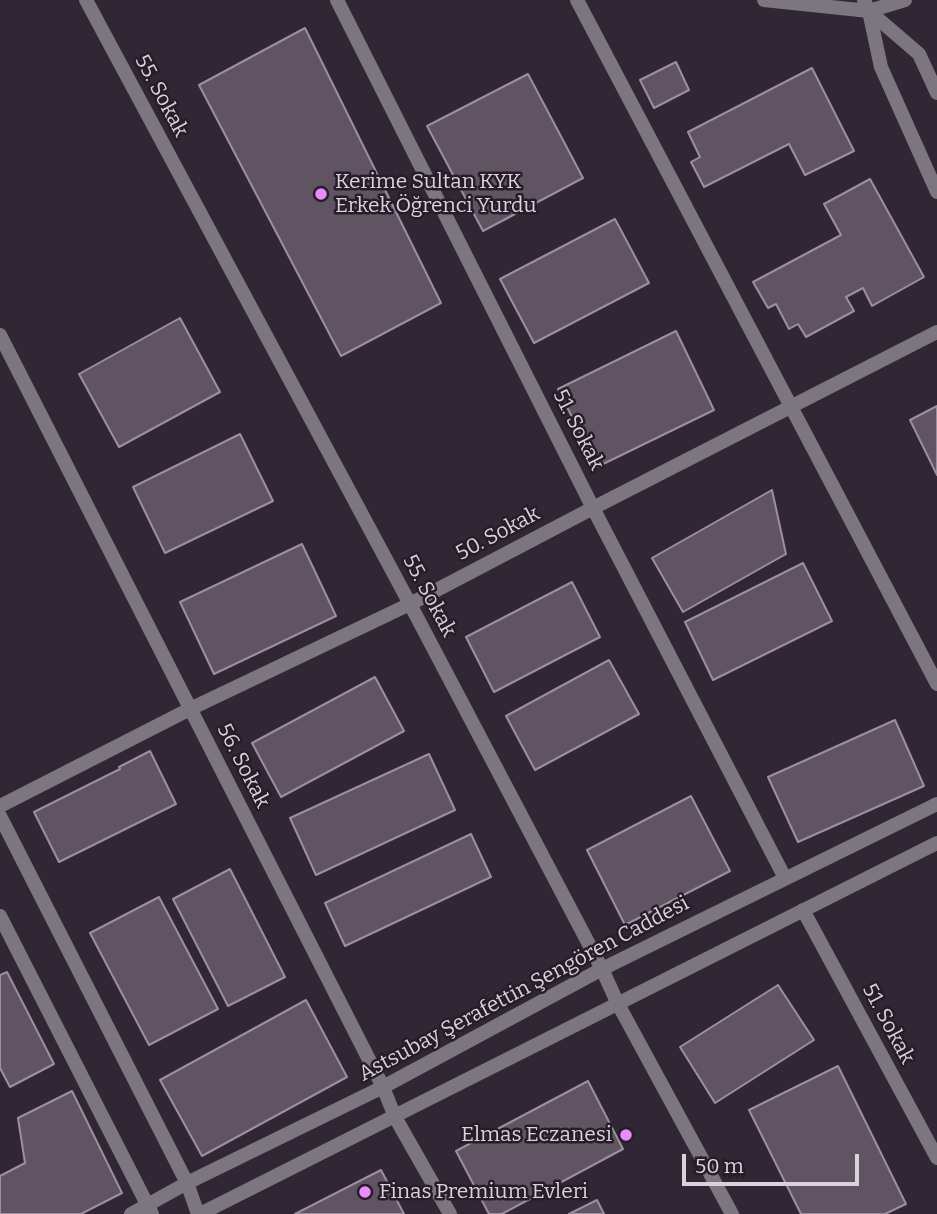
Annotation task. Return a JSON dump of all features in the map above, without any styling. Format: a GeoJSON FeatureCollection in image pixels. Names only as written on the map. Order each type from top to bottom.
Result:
{"type":"FeatureCollection","features":[{"type":"Feature","properties":{"kind":"street","name":"55. Sokak"},"geometry":{"type":"LineString","coordinates":[[86,0],[410,604],[618,1004],[732,1214]]}},
{"type":"Feature","properties":{"kind":"street","name":"51. Sokak"},"geometry":{"type":"LineString","coordinates":[[337,0],[593,508],[785,878]]}},
{"type":"Feature","properties":{"kind":"street"},"geometry":{"type":"LineString","coordinates":[[578,0],[937,684]]}},
{"type":"Feature","properties":{"kind":"street"},"geometry":{"type":"LineString","coordinates":[[764,0],[866,6],[905,0]]}},
{"type":"Feature","properties":{"kind":"street"},"geometry":{"type":"LineString","coordinates":[[866,6],[919,54],[937,93]]}},
{"type":"Feature","properties":{"kind":"street"},"geometry":{"type":"LineString","coordinates":[[866,6],[881,67],[937,192]]}},
{"type":"Feature","properties":{"kind":"street","name":"50. Sokak"},"geometry":{"type":"LineString","coordinates":[[0,806],[190,709],[410,604],[937,332]]}},
{"type":"Feature","properties":{"kind":"street","name":"56. Sokak"},"geometry":{"type":"LineString","coordinates":[[0,335],[383,1087],[395,1117],[450,1214]]}},
{"type":"Feature","properties":{"kind":"street","name":"Astsubay Şerafettin Şengören Caddesi"},"geometry":{"type":"LineString","coordinates":[[131,1214],[150,1210],[187,1183],[383,1087],[602,969],[937,804]]}},
{"type":"Feature","properties":{"kind":"street"},"geometry":{"type":"LineString","coordinates":[[0,816],[187,1183],[199,1214],[937,843]]}},
{"type":"Feature","properties":{"kind":"street","name":"51. Sokak"},"geometry":{"type":"LineString","coordinates":[[803,910],[937,1158]]}},
{"type":"Feature","properties":{"kind":"street"},"geometry":{"type":"LineString","coordinates":[[0,916],[150,1210]]}},
{"type":"Feature","properties":{"kind":"building","name":"Kerime Sultan KYK Erkek Öğrenci Yurdu"},"geometry":{"type":"Polygon","coordinates":[[[305,28],[441,303],[341,356],[199,85],[305,28]]]}},
{"type":"Feature","properties":{"kind":"building"},"geometry":{"type":"Polygon","coordinates":[[[676,62],[689,90],[654,108],[640,80],[676,62]]]}},
{"type":"Feature","properties":{"kind":"building"},"geometry":{"type":"Polygon","coordinates":[[[812,68],[854,151],[805,175],[789,144],[704,187],[691,162],[700,157],[688,132],[812,68]]]}},
{"type":"Feature","properties":{"kind":"building"},"geometry":{"type":"Polygon","coordinates":[[[528,74],[583,178],[483,231],[427,126],[528,74]]]}},
{"type":"Feature","properties":{"kind":"building"},"geometry":{"type":"Polygon","coordinates":[[[870,179],[924,277],[872,306],[863,288],[846,297],[854,311],[806,337],[798,324],[789,329],[776,304],[768,308],[753,282],[841,235],[824,204],[870,179]]]}},
{"type":"Feature","properties":{"kind":"building"},"geometry":{"type":"Polygon","coordinates":[[[615,219],[649,283],[534,343],[500,279],[615,219]]]}},
{"type":"Feature","properties":{"kind":"building"},"geometry":{"type":"Polygon","coordinates":[[[180,318],[220,392],[119,447],[79,374],[180,318]]]}},
{"type":"Feature","properties":{"kind":"building"},"geometry":{"type":"Polygon","coordinates":[[[676,331],[714,410],[597,467],[558,389],[676,331]]]}},
{"type":"Feature","properties":{"kind":"building"},"geometry":{"type":"Polygon","coordinates":[[[937,406],[937,475],[910,420],[937,406]]]}},
{"type":"Feature","properties":{"kind":"building"},"geometry":{"type":"Polygon","coordinates":[[[240,434],[273,501],[165,553],[133,487],[240,434]]]}},
{"type":"Feature","properties":{"kind":"building"},"geometry":{"type":"Polygon","coordinates":[[[772,490],[786,554],[683,612],[652,558],[772,490]]]}},
{"type":"Feature","properties":{"kind":"building"},"geometry":{"type":"Polygon","coordinates":[[[302,544],[336,616],[214,674],[180,602],[302,544]]]}},
{"type":"Feature","properties":{"kind":"building"},"geometry":{"type":"Polygon","coordinates":[[[803,563],[832,621],[713,680],[685,622],[803,563]]]}},
{"type":"Feature","properties":{"kind":"building"},"geometry":{"type":"Polygon","coordinates":[[[572,582],[600,637],[494,692],[466,637],[572,582]]]}},
{"type":"Feature","properties":{"kind":"building"},"geometry":{"type":"Polygon","coordinates":[[[609,660],[639,714],[535,770],[506,716],[609,660]]]}},
{"type":"Feature","properties":{"kind":"building"},"geometry":{"type":"Polygon","coordinates":[[[375,677],[404,731],[281,797],[252,743],[375,677]]]}},
{"type":"Feature","properties":{"kind":"building"},"geometry":{"type":"Polygon","coordinates":[[[895,720],[924,786],[798,842],[768,777],[895,720]]]}},
{"type":"Feature","properties":{"kind":"building"},"geometry":{"type":"Polygon","coordinates":[[[150,751],[176,804],[59,862],[34,812],[150,751]]]}},
{"type":"Feature","properties":{"kind":"building"},"geometry":{"type":"Polygon","coordinates":[[[429,754],[455,810],[316,875],[290,818],[429,754]]]}},
{"type":"Feature","properties":{"kind":"building"},"geometry":{"type":"Polygon","coordinates":[[[691,796],[730,871],[625,925],[587,850],[691,796]]]}},
{"type":"Feature","properties":{"kind":"building"},"geometry":{"type":"Polygon","coordinates":[[[471,834],[491,877],[345,946],[325,903],[471,834]]]}},
{"type":"Feature","properties":{"kind":"building"},"geometry":{"type":"Polygon","coordinates":[[[230,869],[285,977],[228,1006],[173,899],[230,869]]]}},
{"type":"Feature","properties":{"kind":"building"},"geometry":{"type":"Polygon","coordinates":[[[159,897],[218,1009],[149,1045],[90,933],[159,897]]]}},
{"type":"Feature","properties":{"kind":"building"},"geometry":{"type":"Polygon","coordinates":[[[7,972],[54,1064],[10,1087],[0,1068],[0,975],[7,972]]]}},
{"type":"Feature","properties":{"kind":"building"},"geometry":{"type":"Polygon","coordinates":[[[778,985],[814,1040],[715,1103],[680,1047],[778,985]]]}},
{"type":"Feature","properties":{"kind":"building"},"geometry":{"type":"Polygon","coordinates":[[[306,1000],[347,1077],[202,1156],[160,1080],[306,1000]]]}},
{"type":"Feature","properties":{"kind":"building"},"geometry":{"type":"Polygon","coordinates":[[[838,1066],[906,1204],[885,1214],[801,1214],[749,1110],[838,1066]]]}},
{"type":"Feature","properties":{"kind":"building"},"geometry":{"type":"Polygon","coordinates":[[[588,1081],[623,1149],[502,1214],[489,1214],[456,1151],[588,1081]]]}},
{"type":"Feature","properties":{"kind":"building"},"geometry":{"type":"Polygon","coordinates":[[[72,1091],[122,1193],[81,1214],[0,1214],[0,1176],[25,1163],[18,1118],[72,1091]]]}},
{"type":"Feature","properties":{"kind":"building","name":"Finas Premium Evleri"},"geometry":{"type":"Polygon","coordinates":[[[381,1170],[404,1214],[295,1214],[381,1170]]]}},
{"type":"Feature","properties":{"kind":"building"},"geometry":{"type":"Polygon","coordinates":[[[597,1200],[604,1214],[569,1214],[597,1200]]]}},
{"type":"Feature","properties":{"kind":"place","name":"Kerime Sultan KYK Erkek Öğrenci Yurdu"},"geometry":{"type":"Point","coordinates":[321,194]}},
{"type":"Feature","properties":{"kind":"place","name":"Elmas Eczanesi"},"geometry":{"type":"Point","coordinates":[626,1135]}},
{"type":"Feature","properties":{"kind":"place","name":"Finas Premium Evleri"},"geometry":{"type":"Point","coordinates":[365,1192]}}]}
